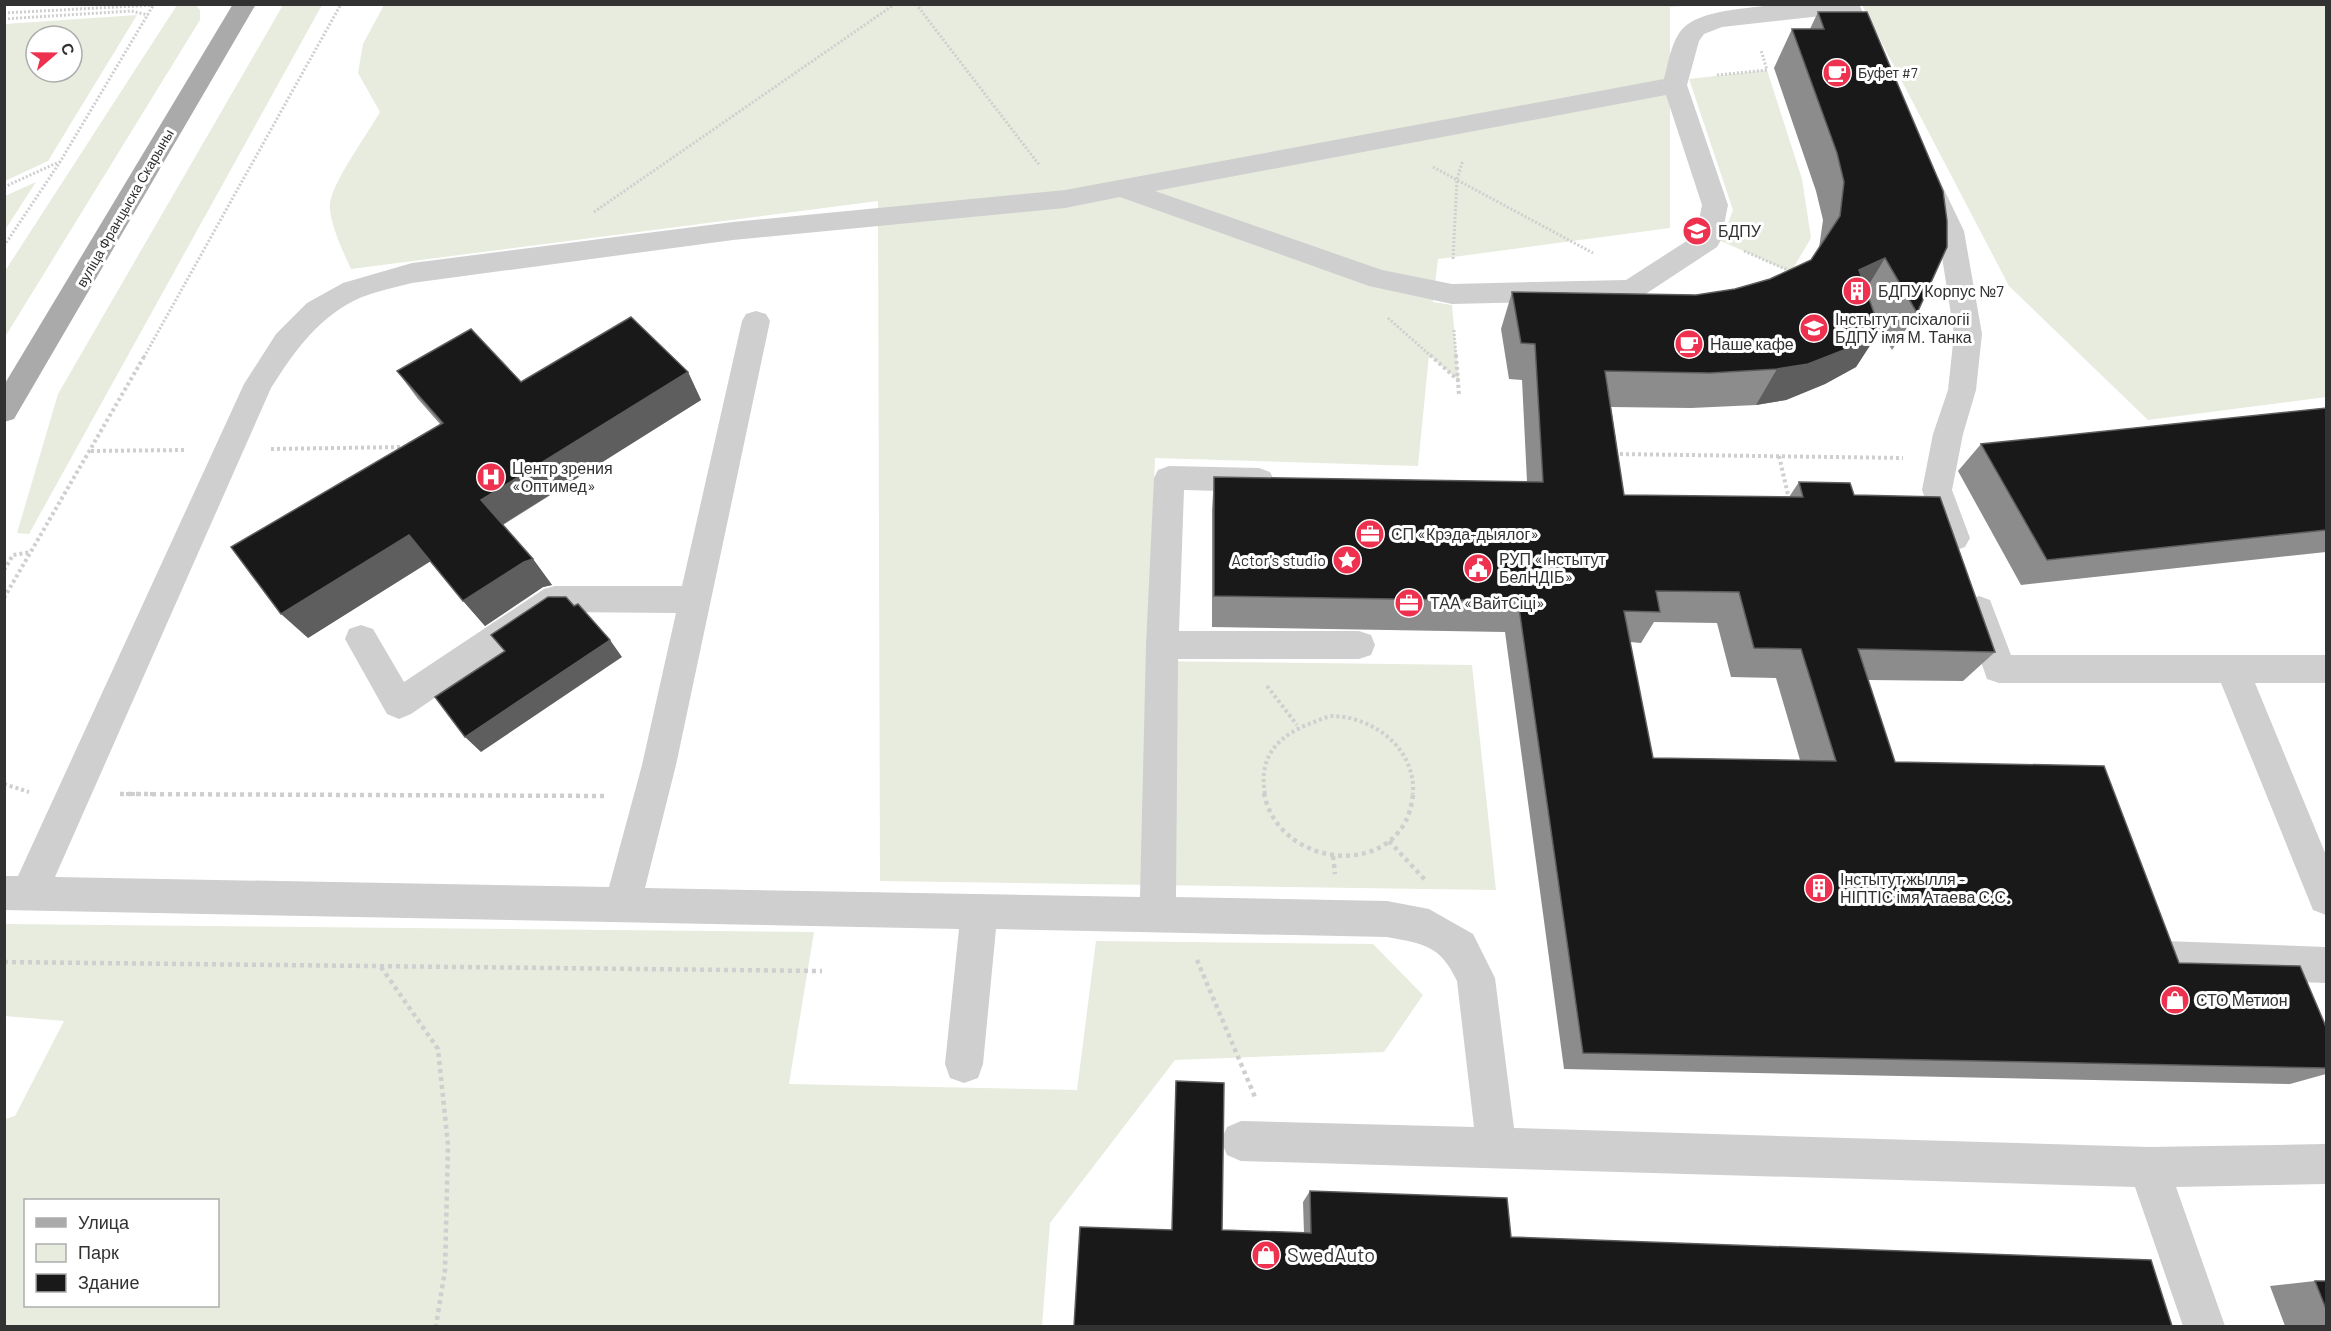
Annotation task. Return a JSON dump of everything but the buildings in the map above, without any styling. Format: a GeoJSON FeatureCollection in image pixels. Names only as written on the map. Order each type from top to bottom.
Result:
{"type":"FeatureCollection","features":[{"type":"Feature","properties":{"kind":"main road","name":"вуліца Францыска Скарыны"},"geometry":{"type":"LineString","coordinates":[[4,411],[245,4]]}},
{"type":"Feature","properties":{"kind":"lane"},"geometry":{"type":"LineString","coordinates":[[1123,189],[1379,279],[1452,294],[1631,290],[1708,240],[1715,205],[1675,85],[1688,39],[1698,27],[1720,20],[1848,6],[1880,75]]}},
{"type":"Feature","properties":{"kind":"lane"},"geometry":{"type":"LineString","coordinates":[[1496,1148],[1476,978],[1460,947],[1428,927],[1387,919],[17,893],[74,794],[258,384],[286,341],[317,310],[352,290],[412,273],[733,231],[1065,199],[1675,85]]}},
{"type":"Feature","properties":{"kind":"lane"},"geometry":{"type":"LineString","coordinates":[[1918,158],[1951,231],[1968,334],[1955,457],[1937,490],[2000,669],[2233,671],[2326,669]]}},
{"type":"Feature","properties":{"kind":"lane"},"geometry":{"type":"LineString","coordinates":[[622,905],[651,796],[756,321]]}},
{"type":"Feature","properties":{"kind":"lane"},"geometry":{"type":"LineString","coordinates":[[1168,915],[1162,645],[1169,478],[1285,480]]}},
{"type":"Feature","properties":{"kind":"lane"},"geometry":{"type":"LineString","coordinates":[[361,639],[399,704],[555,599],[695,600]]}},
{"type":"Feature","properties":{"kind":"lane"},"geometry":{"type":"LineString","coordinates":[[1162,645],[1359,645]]}},
{"type":"Feature","properties":{"kind":"lane"},"geometry":{"type":"LineString","coordinates":[[2233,671],[2326,898]]}},
{"type":"Feature","properties":{"kind":"lane"},"geometry":{"type":"LineString","coordinates":[[964,1064],[979,912]]}},
{"type":"Feature","properties":{"kind":"lane"},"geometry":{"type":"LineString","coordinates":[[2165,959],[2326,965]]}},
{"type":"Feature","properties":{"kind":"lane"},"geometry":{"type":"LineString","coordinates":[[1259,1141],[2149,1167],[2326,1164]]}},
{"type":"Feature","properties":{"kind":"lane"},"geometry":{"type":"LineString","coordinates":[[2149,1167],[2204,1326]]}},
{"type":"Feature","properties":{"kind":"path"},"geometry":{"type":"LineString","coordinates":[[4,13],[154,4]]}},
{"type":"Feature","properties":{"kind":"path"},"geometry":{"type":"LineString","coordinates":[[4,246],[60,162],[154,4]]}},
{"type":"Feature","properties":{"kind":"path"},"geometry":{"type":"LineString","coordinates":[[4,598],[341,4]]}},
{"type":"Feature","properties":{"kind":"path"},"geometry":{"type":"LineString","coordinates":[[584,218],[895,4]]}},
{"type":"Feature","properties":{"kind":"path"},"geometry":{"type":"LineString","coordinates":[[916,4],[1065,199]]}},
{"type":"Feature","properties":{"kind":"path"},"geometry":{"type":"LineString","coordinates":[[4,19],[132,11],[148,15]]}},
{"type":"Feature","properties":{"kind":"path"},"geometry":{"type":"LineString","coordinates":[[1675,85],[1689,79],[1767,70],[1761,48]]}},
{"type":"Feature","properties":{"kind":"path"},"geometry":{"type":"LineString","coordinates":[[1378,141],[1457,179],[1597,255]]}},
{"type":"Feature","properties":{"kind":"path"},"geometry":{"type":"LineString","coordinates":[[4,187],[60,162]]}},
{"type":"Feature","properties":{"kind":"path"},"geometry":{"type":"LineString","coordinates":[[1741,249],[1798,275]]}},
{"type":"Feature","properties":{"kind":"path"},"geometry":{"type":"LineString","coordinates":[[1386,316],[1459,381]]}},
{"type":"Feature","properties":{"kind":"path"},"geometry":{"type":"LineString","coordinates":[[1612,454],[1955,457]]}},
{"type":"Feature","properties":{"kind":"path"},"geometry":{"type":"LineString","coordinates":[[1779,456],[1790,502]]}},
{"type":"Feature","properties":{"kind":"path"},"geometry":{"type":"LineString","coordinates":[[4,570],[13,555],[32,552]]}},
{"type":"Feature","properties":{"kind":"path"},"geometry":{"type":"LineString","coordinates":[[1331,716],[1356,720],[1380,730],[1398,747],[1410,767],[1415,789],[1412,812],[1400,832],[1382,847],[1359,855],[1333,856],[1309,850],[1287,836],[1271,817],[1262,794],[1262,770],[1270,749],[1292,728],[1307,720],[1331,716]]}},
{"type":"Feature","properties":{"kind":"path"},"geometry":{"type":"LineString","coordinates":[[4,784],[37,794],[651,796]]}},
{"type":"Feature","properties":{"kind":"path"},"geometry":{"type":"LineString","coordinates":[[1168,915],[1241,1068],[1259,1141]]}},
{"type":"Feature","properties":{"kind":"path"},"geometry":{"type":"LineString","coordinates":[[4,962],[822,971]]}},
{"type":"Feature","properties":{"kind":"path"},"geometry":{"type":"LineString","coordinates":[[381,967],[438,1049],[448,1144],[445,1270],[436,1326]]}},
{"type":"Feature","properties":{"kind":"green space"},"geometry":{"type":"Polygon","coordinates":[[[177,5],[196,5],[200,10],[200,20],[5,337],[5,271],[177,5]]]}},
{"type":"Feature","properties":{"kind":"green space"},"geometry":{"type":"Polygon","coordinates":[[[283,5],[322,5],[29,534],[17,533],[58,394],[283,5]]]}},
{"type":"Feature","properties":{"kind":"green space"},"geometry":{"type":"Polygon","coordinates":[[[384,5],[1694,5],[1670,7],[1670,228],[1438,259],[1433,302],[1452,305],[1459,381],[1429,355],[1418,466],[1155,458],[1147,661],[1472,665],[1496,890],[880,881],[878,201],[351,269],[334,227],[330,203],[337,182],[380,112],[358,73],[363,44],[384,5]]]}},
{"type":"Feature","properties":{"kind":"green space"},"geometry":{"type":"Polygon","coordinates":[[[1862,5],[2326,5],[2326,397],[2148,420],[2009,286],[1862,5]]]}},
{"type":"Feature","properties":{"kind":"green space"},"geometry":{"type":"Polygon","coordinates":[[[137,15],[48,161],[5,181],[5,24],[137,15]]]}},
{"type":"Feature","properties":{"kind":"green space"},"geometry":{"type":"Polygon","coordinates":[[[1767,70],[1802,179],[1811,238],[1791,272],[1721,241],[1733,210],[1689,79],[1767,70]]]}},
{"type":"Feature","properties":{"kind":"green space"},"geometry":{"type":"Polygon","coordinates":[[[36,182],[5,230],[5,196],[36,182]]]}},
{"type":"Feature","properties":{"kind":"green space"},"geometry":{"type":"Polygon","coordinates":[[[5,924],[814,932],[789,1084],[1077,1090],[1096,941],[1373,944],[1423,995],[1384,1052],[1175,1060],[1050,1223],[1042,1326],[5,1326],[5,1119],[15,1116],[64,1021],[5,1016],[5,924]]]}},
{"type":"Feature","properties":{"kind":"place","name":"Буфет #7"},"geometry":{"type":"Point","coordinates":[1837,73]}},
{"type":"Feature","properties":{"kind":"place","name":"БДПУ"},"geometry":{"type":"Point","coordinates":[1697,231]}},
{"type":"Feature","properties":{"kind":"place","name":"БДПУ Корпус №7"},"geometry":{"type":"Point","coordinates":[1857,291]}},
{"type":"Feature","properties":{"kind":"place","name":"Інстытут псіхалогіі БДПУ імя М. Танка"},"geometry":{"type":"Point","coordinates":[1814,328]}},
{"type":"Feature","properties":{"kind":"place","name":"Наше кафе"},"geometry":{"type":"Point","coordinates":[1689,344]}},
{"type":"Feature","properties":{"kind":"place","name":"Центр зрения «Оптимед»"},"geometry":{"type":"Point","coordinates":[491,477]}},
{"type":"Feature","properties":{"kind":"place","name":"СП «Крэда-дыялог»"},"geometry":{"type":"Point","coordinates":[1370,534]}},
{"type":"Feature","properties":{"kind":"place","name":"Actor's studio"},"geometry":{"type":"Point","coordinates":[1347,560]}},
{"type":"Feature","properties":{"kind":"place","name":"РУП «Інстытут БелНДІБ»"},"geometry":{"type":"Point","coordinates":[1478,568]}},
{"type":"Feature","properties":{"kind":"place","name":"ТАА «ВайтСіці»"},"geometry":{"type":"Point","coordinates":[1409,603]}},
{"type":"Feature","properties":{"kind":"place","name":"Інстытут жылля - НІПТІС імя Атаева С.С."},"geometry":{"type":"Point","coordinates":[1819,888]}},
{"type":"Feature","properties":{"kind":"place","name":"СТО Метион"},"geometry":{"type":"Point","coordinates":[2175,1000]}},
{"type":"Feature","properties":{"kind":"place","name":"SwedAuto"},"geometry":{"type":"Point","coordinates":[1266,1255]}}]}
